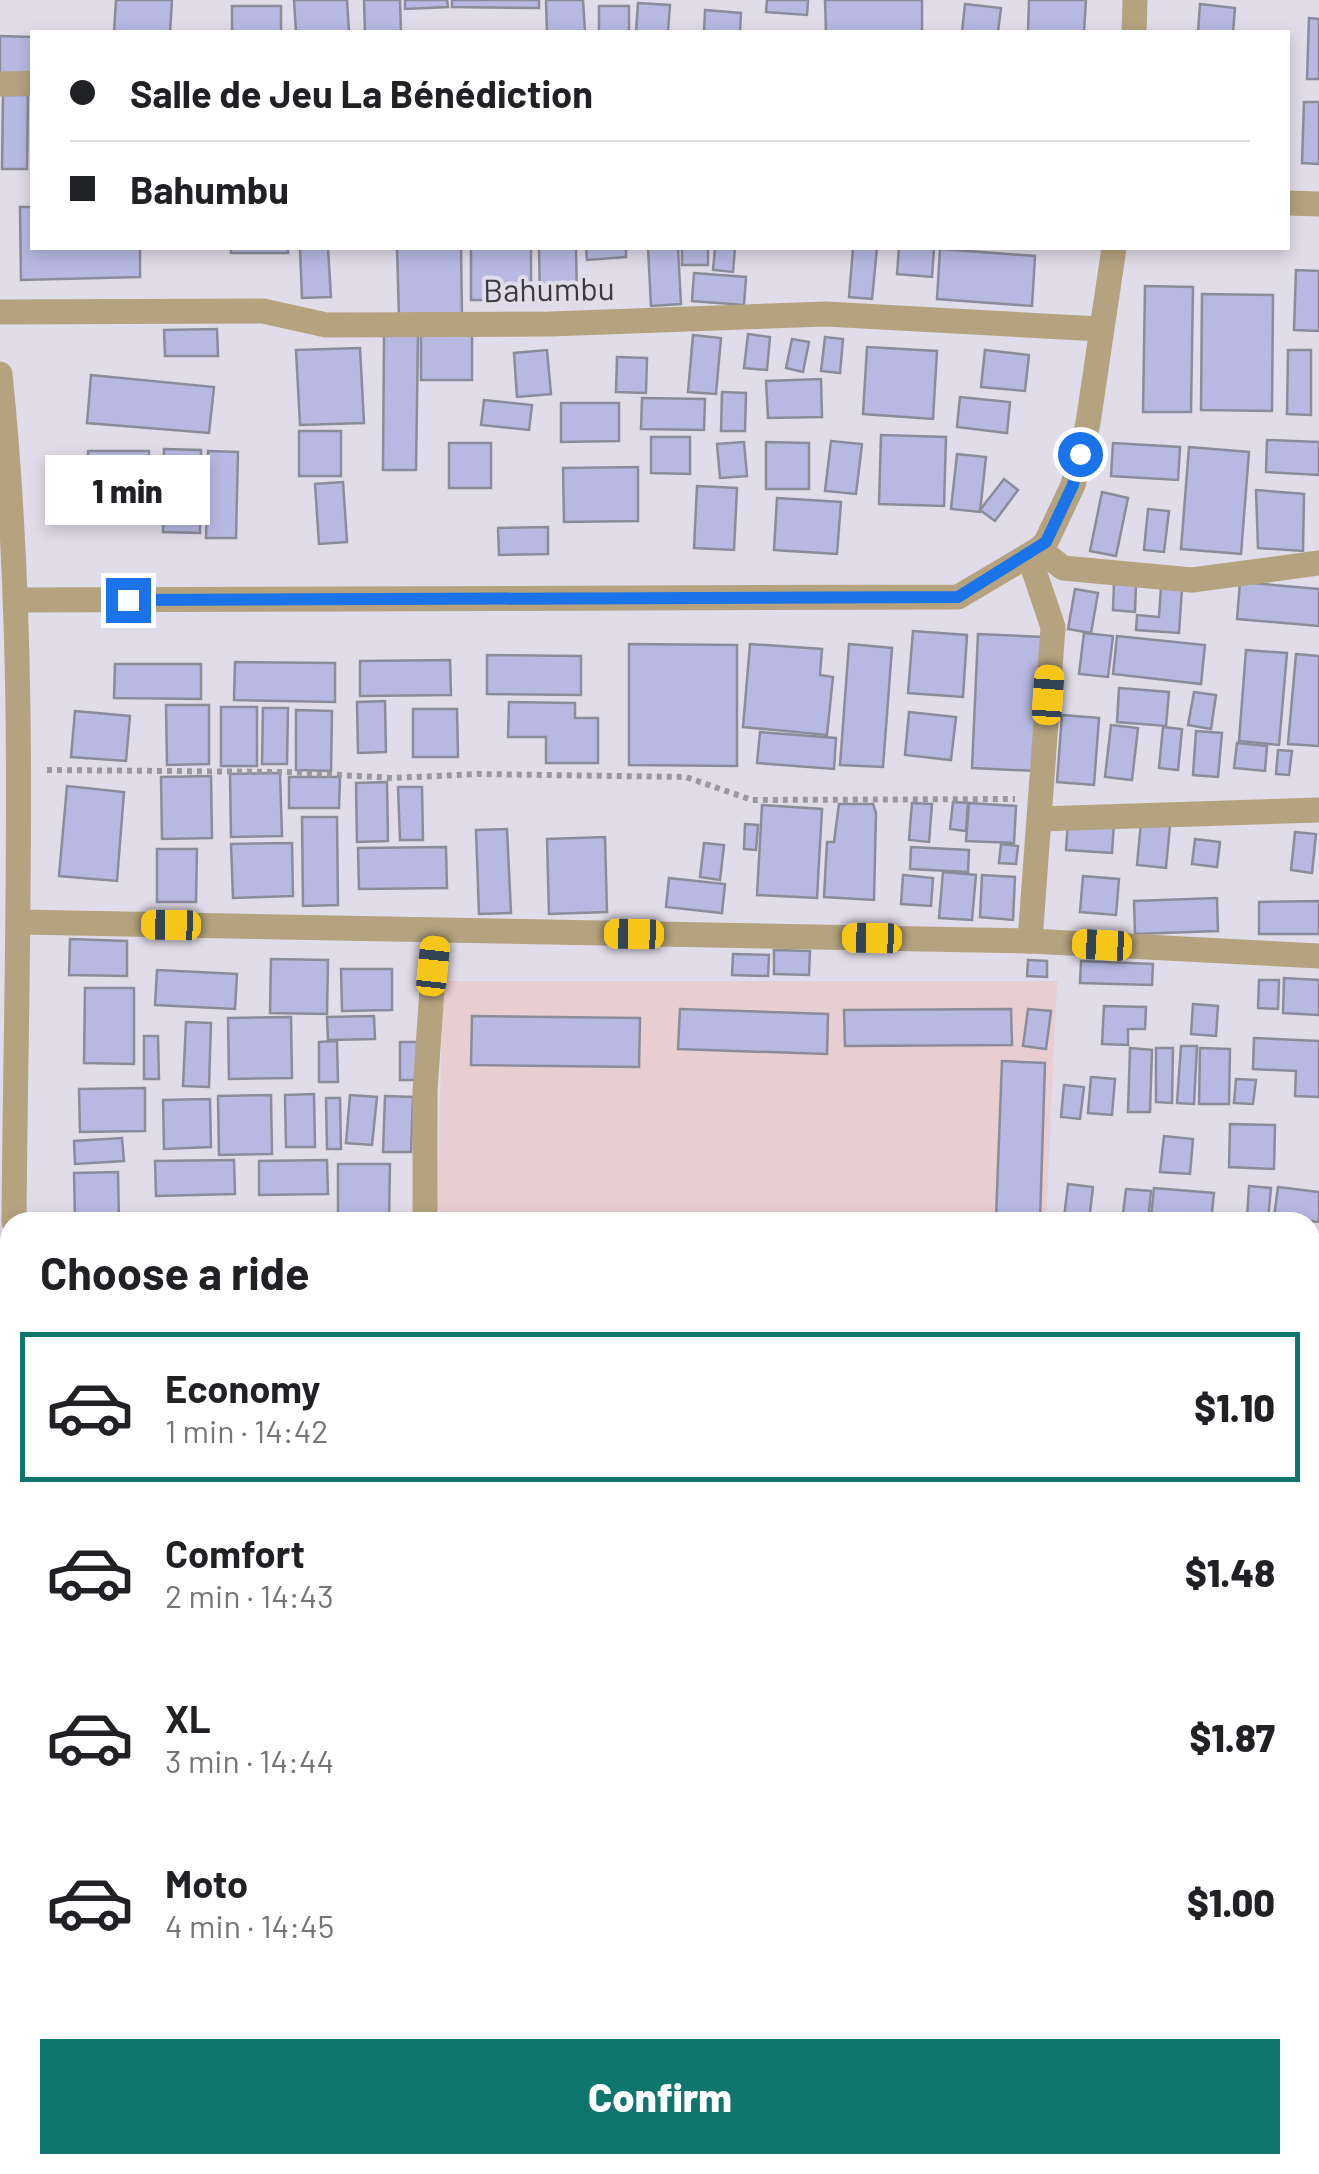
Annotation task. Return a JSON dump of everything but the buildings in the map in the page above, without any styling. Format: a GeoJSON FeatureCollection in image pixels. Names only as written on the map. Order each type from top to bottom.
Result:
{"type":"FeatureCollection","features":[{"type":"Feature","properties":{"kind":"street"},"geometry":{"type":"LineString","coordinates":[[1134,30],[1136,0]]}},
{"type":"Feature","properties":{"kind":"street"},"geometry":{"type":"LineString","coordinates":[[0,84],[30,83]]}},
{"type":"Feature","properties":{"kind":"street"},"geometry":{"type":"LineString","coordinates":[[1290,203],[1319,204]]}},
{"type":"Feature","properties":{"kind":"street"},"geometry":{"type":"LineString","coordinates":[[16,600],[958,597],[1040,549],[1073,485],[1088,422],[1114,250]]}},
{"type":"Feature","properties":{"kind":"street","name":"Bahumbu"},"geometry":{"type":"LineString","coordinates":[[0,312],[263,311],[326,325],[550,324],[826,314],[1100,328]]}},
{"type":"Feature","properties":{"kind":"street"},"geometry":{"type":"LineString","coordinates":[[0,374],[16,600],[8,696],[19,770],[20,922],[10,978],[14,1212]]}},
{"type":"Feature","properties":{"kind":"street"},"geometry":{"type":"LineString","coordinates":[[1040,549],[1063,568],[1192,580],[1319,563]]}},
{"type":"Feature","properties":{"kind":"street"},"geometry":{"type":"LineString","coordinates":[[1030,941],[1053,627],[1034,568],[1040,549]]}},
{"type":"Feature","properties":{"kind":"street"},"geometry":{"type":"LineString","coordinates":[[1040,808],[1319,810]]}},
{"type":"Feature","properties":{"kind":"street"},"geometry":{"type":"LineString","coordinates":[[20,922],[1030,941],[1319,956]]}},
{"type":"Feature","properties":{"kind":"street"},"geometry":{"type":"LineString","coordinates":[[424,1212],[425,1092],[436,931]]}},
{"type":"Feature","properties":{"kind":"path"},"geometry":{"type":"LineString","coordinates":[[19,770],[166,769],[393,778],[478,774],[686,777],[752,800],[1040,808]]}},
{"type":"Feature","properties":{"kind":"shaded area"},"geometry":{"type":"Polygon","coordinates":[[[443,981],[1057,981],[1046,1212],[437,1212],[443,981]]]}},
{"type":"Feature","properties":{"kind":"route"},"geometry":{"type":"LineString","coordinates":[[128,600],[958,597],[1046,542],[1073,485],[1080,454]]}}]}
